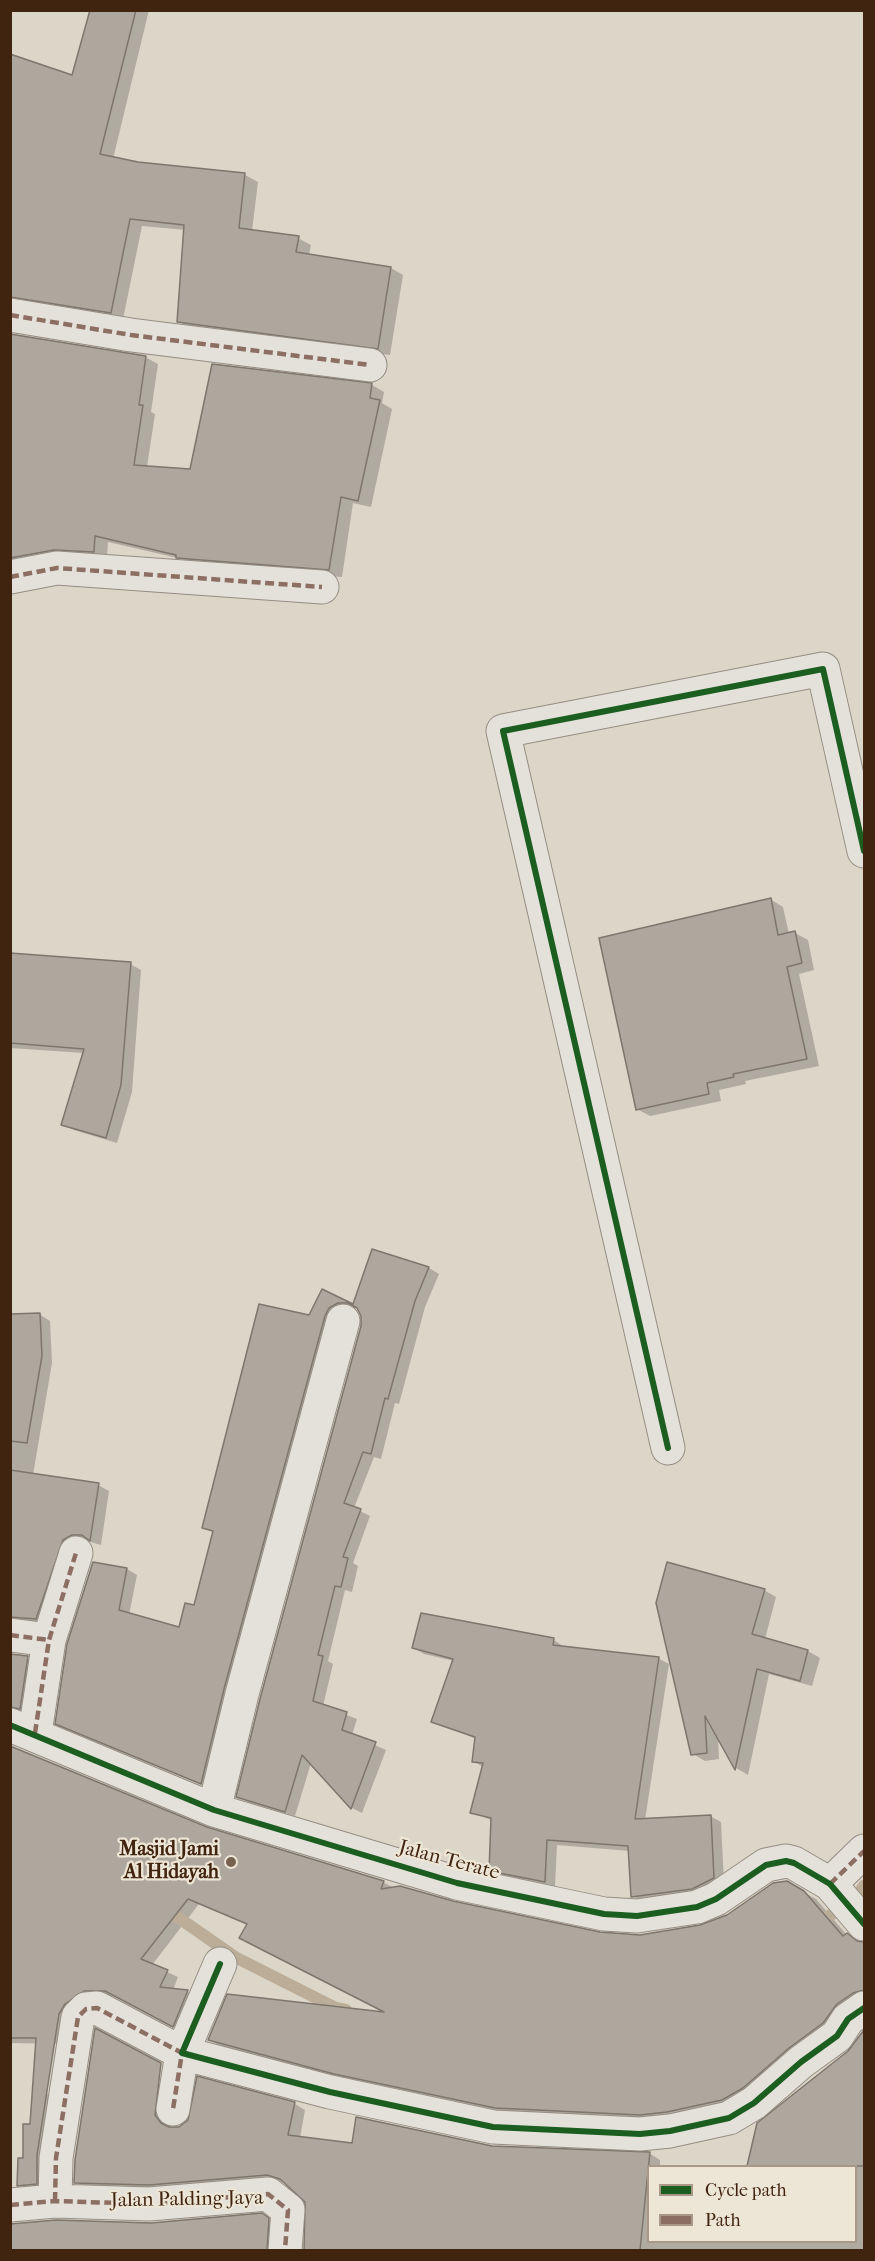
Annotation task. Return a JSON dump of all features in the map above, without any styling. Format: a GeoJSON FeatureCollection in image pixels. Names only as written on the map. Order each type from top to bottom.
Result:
{"type":"FeatureCollection","features":[{"type":"Feature","properties":{"kind":"street"},"geometry":{"type":"LineString","coordinates":[[10,315],[131,335],[370,365]]}},
{"type":"Feature","properties":{"kind":"street"},"geometry":{"type":"LineString","coordinates":[[10,577],[57,568],[322,587]]}},
{"type":"Feature","properties":{"kind":"street"},"geometry":{"type":"LineString","coordinates":[[668,1448],[503,731],[823,669],[864,851]]}},
{"type":"Feature","properties":{"kind":"street"},"geometry":{"type":"LineString","coordinates":[[214,1810],[242,1694],[343,1321]]}},
{"type":"Feature","properties":{"kind":"street"},"geometry":{"type":"LineString","coordinates":[[23,1729],[76,1553]]}},
{"type":"Feature","properties":{"kind":"street"},"geometry":{"type":"LineString","coordinates":[[10,1635],[49,1640]]}},
{"type":"Feature","properties":{"kind":"street","name":"Jalan Terate"},"geometry":{"type":"LineString","coordinates":[[23,1729],[214,1810],[457,1883],[604,1914],[637,1916],[697,1907],[716,1899],[766,1865],[777,1862],[794,1863],[834,1889],[864,1924]]}},
{"type":"Feature","properties":{"kind":"street"},"geometry":{"type":"LineString","coordinates":[[834,1889],[864,1851]]}},
{"type":"Feature","properties":{"kind":"street"},"geometry":{"type":"LineString","coordinates":[[173,2109],[182,2053],[220,1964]]}},
{"type":"Feature","properties":{"kind":"street"},"geometry":{"type":"LineString","coordinates":[[55,2201],[56,2158],[78,2017],[83,2011],[98,2008],[182,2053],[330,2092],[493,2127],[640,2133],[670,2131],[729,2118],[754,2103],[801,2062],[837,2036],[848,2019],[864,2008]]}},
{"type":"Feature","properties":{"kind":"street","name":"Jalan Palding Jaya"},"geometry":{"type":"LineString","coordinates":[[10,2205],[55,2201],[149,2204],[268,2194],[288,2210],[285,2250]]}},
{"type":"Feature","properties":{"kind":"building"},"geometry":{"type":"Polygon","coordinates":[[[90,10],[136,10],[100,154],[138,162],[245,173],[239,228],[299,236],[296,252],[391,267],[378,349],[177,322],[184,225],[130,219],[111,313],[10,297],[10,54],[72,75],[90,10]]]}},
{"type":"Feature","properties":{"kind":"building"},"geometry":{"type":"Polygon","coordinates":[[[10,334],[146,356],[139,405],[143,405],[134,465],[190,469],[212,364],[372,383],[370,398],[380,400],[358,501],[341,497],[329,570],[176,558],[176,555],[95,536],[94,552],[54,550],[10,558],[10,334]]]}},
{"type":"Feature","properties":{"kind":"building"},"geometry":{"type":"Polygon","coordinates":[[[771,898],[778,935],[795,931],[802,963],[787,967],[807,1059],[733,1074],[734,1077],[707,1083],[709,1094],[636,1110],[599,938],[771,898]]]}},
{"type":"Feature","properties":{"kind":"building"},"geometry":{"type":"Polygon","coordinates":[[[10,953],[131,962],[121,1085],[106,1138],[61,1125],[84,1049],[10,1043],[10,953]]]}},
{"type":"Feature","properties":{"kind":"building"},"geometry":{"type":"Polygon","coordinates":[[[372,1249],[429,1267],[415,1301],[388,1399],[385,1398],[371,1454],[363,1452],[344,1503],[361,1509],[343,1557],[348,1558],[341,1587],[335,1586],[318,1655],[323,1656],[313,1701],[347,1712],[342,1730],[376,1742],[351,1809],[302,1755],[285,1812],[236,1797],[260,1699],[361,1326],[361,1316],[357,1308],[348,1303],[338,1303],[329,1308],[325,1316],[224,1689],[201,1784],[55,1724],[67,1644],[93,1562],[127,1568],[119,1610],[179,1627],[185,1603],[194,1605],[213,1531],[202,1528],[259,1304],[309,1315],[322,1289],[353,1304],[372,1249]]]}},
{"type":"Feature","properties":{"kind":"building"},"geometry":{"type":"Polygon","coordinates":[[[40,1313],[42,1356],[27,1443],[10,1441],[10,1314],[40,1313]]]}},
{"type":"Feature","properties":{"kind":"building"},"geometry":{"type":"Polygon","coordinates":[[[10,1470],[99,1483],[90,1541],[82,1535],[72,1535],[63,1540],[36,1619],[10,1617],[10,1470]]]}},
{"type":"Feature","properties":{"kind":"building"},"geometry":{"type":"Polygon","coordinates":[[[667,1562],[765,1589],[752,1634],[808,1650],[800,1681],[757,1669],[735,1770],[705,1716],[707,1753],[691,1755],[656,1603],[667,1562]]]}},
{"type":"Feature","properties":{"kind":"building"},"geometry":{"type":"Polygon","coordinates":[[[421,1613],[554,1638],[553,1645],[659,1657],[635,1819],[711,1815],[714,1878],[692,1889],[631,1897],[628,1846],[547,1840],[545,1882],[489,1871],[491,1818],[470,1813],[483,1763],[472,1762],[475,1737],[431,1722],[453,1659],[412,1648],[421,1613]]]}},
{"type":"Feature","properties":{"kind":"building"},"geometry":{"type":"Polygon","coordinates":[[[10,1654],[28,1656],[20,1709],[10,1707],[10,1654]]]}},
{"type":"Feature","properties":{"kind":"building"},"geometry":{"type":"Polygon","coordinates":[[[10,1746],[207,1827],[384,1881],[381,1889],[400,1886],[453,1901],[600,1932],[640,1935],[700,1925],[727,1915],[773,1883],[787,1881],[804,1891],[843,1936],[847,1933],[857,1941],[864,1942],[864,1990],[853,1993],[837,2004],[823,2023],[789,2048],[743,2088],[722,2100],[667,2112],[640,2115],[495,2108],[334,2074],[208,2040],[227,1994],[384,2012],[239,1938],[247,1924],[188,1899],[141,1959],[168,1970],[160,1987],[188,1990],[173,2027],[105,1991],[84,1991],[65,2004],[59,2014],[37,2155],[37,2184],[17,2186],[18,2158],[23,2158],[23,2124],[30,2124],[36,2038],[10,2038],[10,1746]]]}},
{"type":"Feature","properties":{"kind":"building"},"geometry":{"type":"Polygon","coordinates":[[[95,2028],[161,2063],[155,2115],[161,2123],[169,2127],[179,2127],[188,2120],[197,2076],[295,2102],[288,2135],[352,2143],[356,2117],[492,2146],[650,2152],[640,2250],[304,2250],[305,2202],[280,2179],[267,2175],[149,2185],[74,2183],[75,2160],[95,2028]]]}},
{"type":"Feature","properties":{"kind":"building"},"geometry":{"type":"Polygon","coordinates":[[[864,2030],[864,2166],[747,2165],[757,2123],[848,2051],[864,2030]]]}},
{"type":"Feature","properties":{"kind":"building"},"geometry":{"type":"Polygon","coordinates":[[[262,2213],[269,2218],[267,2250],[10,2250],[10,2224],[56,2220],[151,2223],[262,2213]]]}},
{"type":"Feature","properties":{"kind":"waterway"},"geometry":{"type":"LineString","coordinates":[[814,1927],[857,1896],[864,1886]]}},
{"type":"Feature","properties":{"kind":"waterway"},"geometry":{"type":"LineString","coordinates":[[163,1907],[235,1957],[336,2008],[346,2010]]}},
{"type":"Feature","properties":{"kind":"marked path"},"geometry":{"type":"LineString","coordinates":[[10,315],[131,335],[370,365]]}},
{"type":"Feature","properties":{"kind":"marked path"},"geometry":{"type":"LineString","coordinates":[[10,577],[57,568],[322,587]]}},
{"type":"Feature","properties":{"kind":"marked path"},"geometry":{"type":"LineString","coordinates":[[35,1733],[49,1640],[76,1553]]}},
{"type":"Feature","properties":{"kind":"marked path"},"geometry":{"type":"LineString","coordinates":[[10,1635],[49,1640]]}},
{"type":"Feature","properties":{"kind":"marked path"},"geometry":{"type":"LineString","coordinates":[[830,1884],[864,1851]]}},
{"type":"Feature","properties":{"kind":"marked path"},"geometry":{"type":"LineString","coordinates":[[55,2201],[56,2158],[78,2017],[86,2009],[97,2008],[182,2053],[173,2109]]}},
{"type":"Feature","properties":{"kind":"marked path"},"geometry":{"type":"LineString","coordinates":[[10,2205],[55,2201],[149,2204],[268,2194],[288,2210],[285,2250]]}},
{"type":"Feature","properties":{"kind":"cycle path"},"geometry":{"type":"LineString","coordinates":[[668,1448],[503,731],[823,669],[864,851]]}},
{"type":"Feature","properties":{"kind":"cycle path"},"geometry":{"type":"LineString","coordinates":[[10,1725],[214,1810],[457,1883],[604,1914],[637,1916],[697,1907],[716,1899],[766,1865],[786,1861],[794,1863],[830,1884],[864,1924]]}},
{"type":"Feature","properties":{"kind":"cycle path"},"geometry":{"type":"LineString","coordinates":[[220,1964],[182,2053],[330,2092],[493,2127],[640,2134],[670,2131],[729,2118],[754,2103],[801,2062],[837,2036],[848,2019],[864,2008]]}},
{"type":"Feature","properties":{"kind":"place","name":"Masjid Jami Al Hidayah"},"geometry":{"type":"Point","coordinates":[231,1862]}}]}
